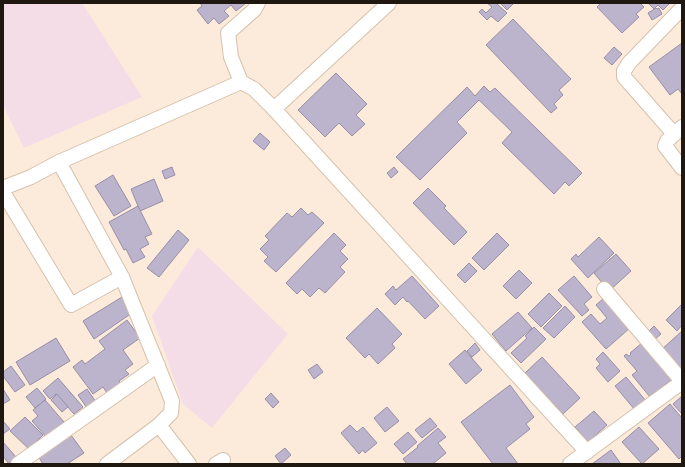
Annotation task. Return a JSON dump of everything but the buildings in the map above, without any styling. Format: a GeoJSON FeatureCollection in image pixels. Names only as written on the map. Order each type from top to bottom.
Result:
{"type":"FeatureCollection","features":[{"type":"Feature","properties":{"kind":"street"},"geometry":{"type":"LineString","coordinates":[[258,3],[254,10],[228,34],[231,57],[241,82],[254,89],[274,109],[587,452]]}},
{"type":"Feature","properties":{"kind":"street"},"geometry":{"type":"LineString","coordinates":[[274,109],[389,3]]}},
{"type":"Feature","properties":{"kind":"street"},"geometry":{"type":"LineString","coordinates":[[682,8],[629,63],[624,71],[624,77],[678,131],[666,141],[665,146],[682,168]]}},
{"type":"Feature","properties":{"kind":"street"},"geometry":{"type":"LineString","coordinates":[[3,188],[32,177],[59,162],[241,82]]}},
{"type":"Feature","properties":{"kind":"street"},"geometry":{"type":"LineString","coordinates":[[59,162],[122,277],[172,401],[171,413],[160,425],[107,464]]}},
{"type":"Feature","properties":{"kind":"street"},"geometry":{"type":"LineString","coordinates":[[3,192],[71,305],[122,277]]}},
{"type":"Feature","properties":{"kind":"street"},"geometry":{"type":"LineString","coordinates":[[570,464],[682,382],[604,289]]}},
{"type":"Feature","properties":{"kind":"street"},"geometry":{"type":"LineString","coordinates":[[18,464],[158,365]]}},
{"type":"Feature","properties":{"kind":"street"},"geometry":{"type":"LineString","coordinates":[[160,425],[189,464]]}},
{"type":"Feature","properties":{"kind":"shaded area"},"geometry":{"type":"Polygon","coordinates":[[[3,3],[82,3],[142,97],[24,148],[3,105],[3,3]]]}},
{"type":"Feature","properties":{"kind":"shaded area"},"geometry":{"type":"Polygon","coordinates":[[[198,247],[288,334],[212,428],[183,404],[152,316],[198,247]]]}}]}
